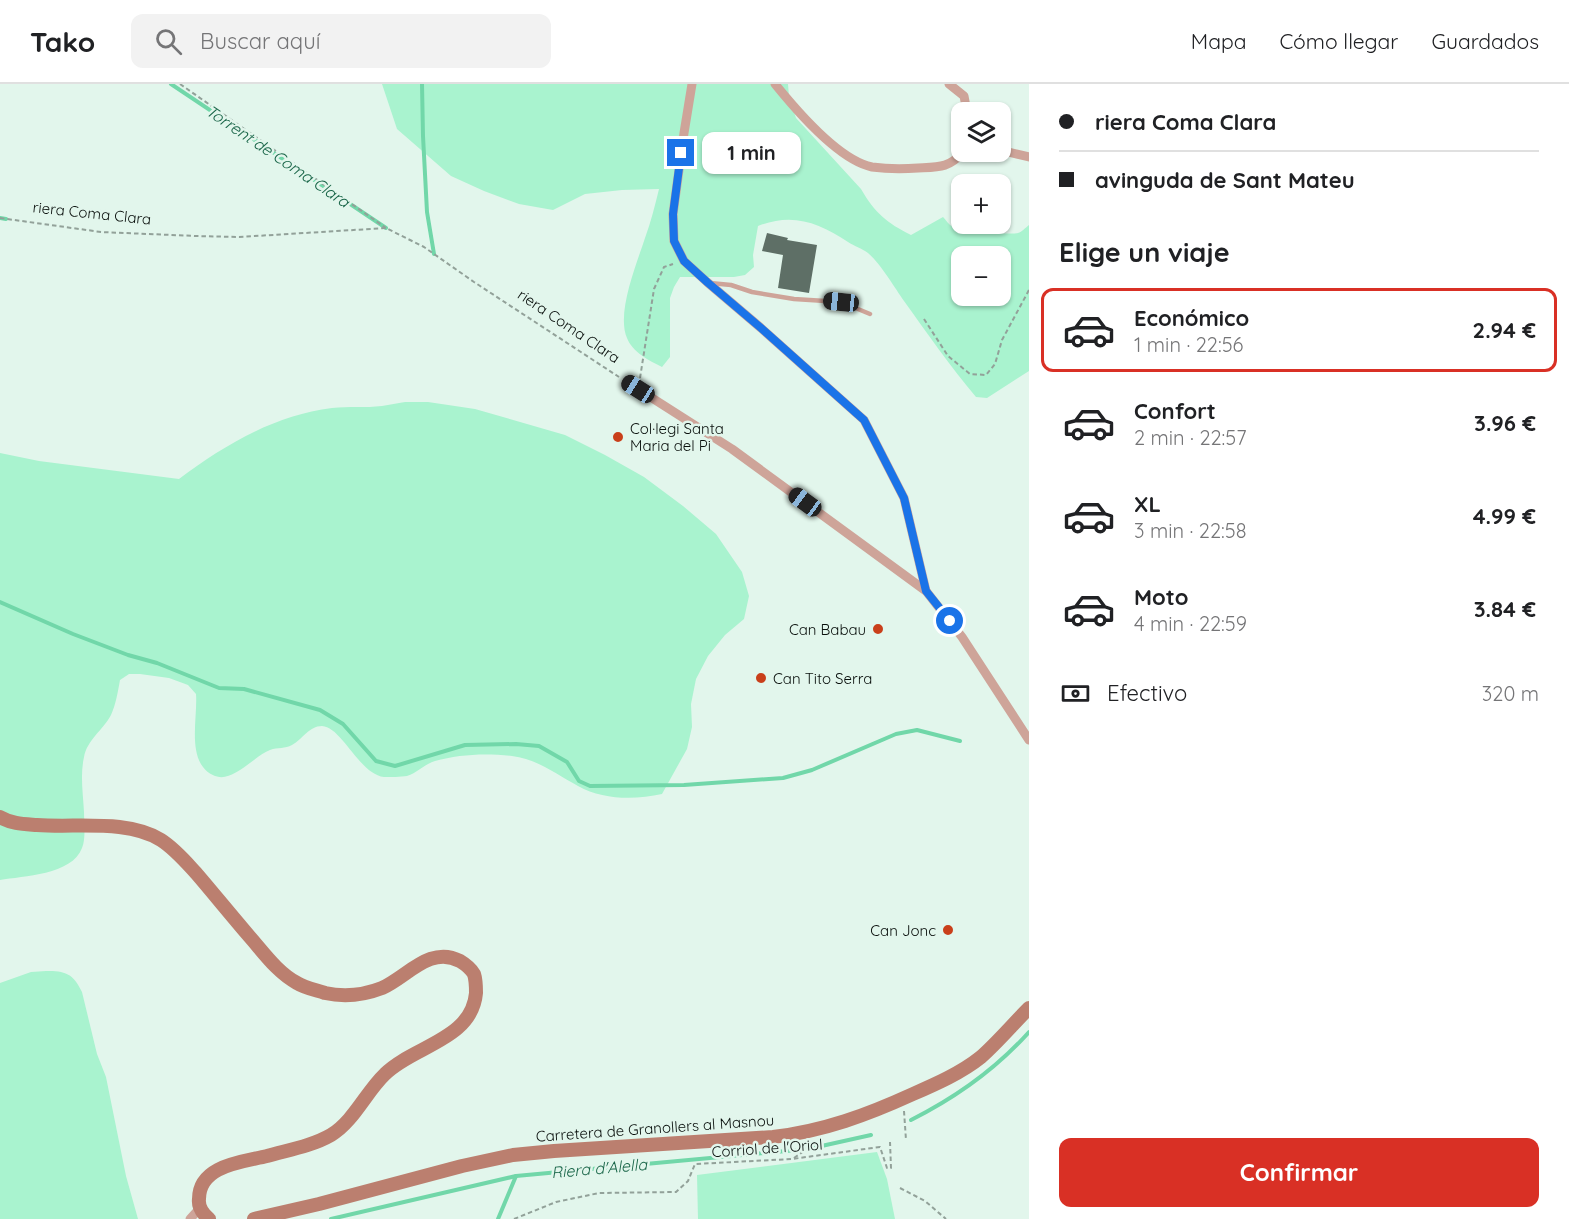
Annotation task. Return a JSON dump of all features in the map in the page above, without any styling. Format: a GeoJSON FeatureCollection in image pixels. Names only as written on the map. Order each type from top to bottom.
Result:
{"type":"FeatureCollection","features":[{"type":"Feature","properties":{"kind":"main road"},"geometry":{"type":"LineString","coordinates":[[0,817],[15,824],[123,828],[161,840],[184,859],[278,969],[298,983],[314,990],[328,994],[355,995],[382,987],[429,959],[443,957],[463,962],[474,975],[475,1000],[467,1018],[444,1038],[387,1071],[365,1096],[350,1119],[334,1133],[312,1144],[237,1162],[214,1172],[200,1190],[198,1200],[205,1214]]}},
{"type":"Feature","properties":{"kind":"main road","name":"Carretera de Granollers al Masnou"},"geometry":{"type":"LineString","coordinates":[[254,1219],[513,1155],[773,1137],[847,1122],[932,1086],[959,1071],[980,1057],[1029,1008]]}},
{"type":"Feature","properties":{"kind":"street"},"geometry":{"type":"LineString","coordinates":[[692,84],[673,214],[674,241],[684,261],[864,420],[904,498],[926,591]]}},
{"type":"Feature","properties":{"kind":"street"},"geometry":{"type":"LineString","coordinates":[[775,84],[804,119],[846,156],[871,166],[909,169],[945,167],[951,162]]}},
{"type":"Feature","properties":{"kind":"street"},"geometry":{"type":"LineString","coordinates":[[949,84],[964,96],[965,102]]}},
{"type":"Feature","properties":{"kind":"street"},"geometry":{"type":"LineString","coordinates":[[1011,153],[1029,157]]}},
{"type":"Feature","properties":{"kind":"street","name":"riera Coma Clara"},"geometry":{"type":"LineString","coordinates":[[627,382],[732,449],[926,591],[962,637],[1029,740]]}},
{"type":"Feature","properties":{"kind":"street"},"geometry":{"type":"LineString","coordinates":[[190,1219],[205,1214]]}},
{"type":"Feature","properties":{"kind":"lane"},"geometry":{"type":"LineString","coordinates":[[707,282],[794,299],[841,302],[870,314]]}},
{"type":"Feature","properties":{"kind":"path"},"geometry":{"type":"LineString","coordinates":[[180,84],[386,228]]}},
{"type":"Feature","properties":{"kind":"path","name":"riera Coma Clara"},"geometry":{"type":"LineString","coordinates":[[0,218],[101,232],[196,236],[239,237],[386,228],[424,247],[627,382]]}},
{"type":"Feature","properties":{"kind":"path"},"geometry":{"type":"LineString","coordinates":[[638,389],[654,289],[664,267],[684,261]]}},
{"type":"Feature","properties":{"kind":"path"},"geometry":{"type":"LineString","coordinates":[[924,319],[948,356],[970,374],[986,375],[995,364],[1002,340],[1029,290]]}},
{"type":"Feature","properties":{"kind":"path","name":"Corriol de l'Oriol"},"geometry":{"type":"LineString","coordinates":[[514,1219],[556,1202],[598,1193],[676,1192],[688,1181],[695,1164],[792,1159],[880,1147],[887,1168],[891,1168],[890,1142]]}},
{"type":"Feature","properties":{"kind":"path"},"geometry":{"type":"LineString","coordinates":[[900,1188],[925,1201],[946,1219]]}},
{"type":"Feature","properties":{"kind":"green space"},"geometry":{"type":"Polygon","coordinates":[[[382,84],[788,84],[789,97],[796,118],[861,189],[871,205],[888,222],[903,231],[911,235],[943,217],[951,226],[951,234],[1011,234],[1022,231],[1029,225],[1029,371],[987,398],[976,397],[873,257],[827,230],[794,220],[771,222],[758,226],[753,255],[754,267],[745,275],[680,277],[670,298],[670,357],[662,367],[633,348],[624,328],[629,288],[659,189],[585,194],[553,210],[519,204],[451,176],[397,129],[382,84]]]}},
{"type":"Feature","properties":{"kind":"green space"},"geometry":{"type":"Polygon","coordinates":[[[405,402],[428,402],[475,409],[565,435],[605,455],[644,477],[716,534],[742,572],[749,596],[744,619],[725,635],[708,656],[696,679],[691,704],[692,727],[687,749],[662,794],[619,798],[598,794],[538,764],[502,755],[454,757],[431,762],[407,776],[384,777],[367,768],[337,734],[322,726],[313,728],[289,746],[264,753],[229,776],[215,776],[206,770],[196,751],[196,694],[188,685],[169,678],[129,674],[120,680],[111,715],[86,751],[82,777],[84,840],[77,857],[68,864],[46,873],[0,880],[0,453],[39,461],[179,479],[232,443],[290,417],[332,408],[376,407],[405,402]]]}},
{"type":"Feature","properties":{"kind":"green space"},"geometry":{"type":"Polygon","coordinates":[[[46,971],[68,974],[82,992],[97,1054],[106,1077],[126,1176],[138,1219],[0,1219],[0,983],[31,972],[46,971]]]}},
{"type":"Feature","properties":{"kind":"green space"},"geometry":{"type":"Polygon","coordinates":[[[877,1152],[887,1179],[895,1219],[698,1219],[697,1175],[877,1152]]]}},
{"type":"Feature","properties":{"kind":"building"},"geometry":{"type":"Polygon","coordinates":[[[767,233],[788,238],[787,240],[817,245],[809,293],[778,288],[783,255],[762,251],[767,233]]]}},
{"type":"Feature","properties":{"kind":"waterway","name":"Torrent de Coma Clara"},"geometry":{"type":"LineString","coordinates":[[171,84],[386,228]]}},
{"type":"Feature","properties":{"kind":"waterway"},"geometry":{"type":"LineString","coordinates":[[422,84],[427,212],[434,254]]}},
{"type":"Feature","properties":{"kind":"waterway"},"geometry":{"type":"LineString","coordinates":[[0,218],[6,219]]}},
{"type":"Feature","properties":{"kind":"waterway"},"geometry":{"type":"LineString","coordinates":[[0,602],[73,634],[128,655],[157,663],[219,688],[244,689],[320,710],[343,724],[376,761],[395,766],[465,745],[516,744],[539,746],[567,762],[579,781],[590,786],[684,785],[783,778],[812,770],[896,734],[917,730],[960,741]]}},
{"type":"Feature","properties":{"kind":"waterway","name":"Riera d'Alella"},"geometry":{"type":"LineString","coordinates":[[911,1120],[975,1082],[1003,1059],[1029,1032]]}},
{"type":"Feature","properties":{"kind":"waterway","name":"Riera d'Alella"},"geometry":{"type":"LineString","coordinates":[[331,1219],[516,1176],[808,1149],[871,1135]]}},
{"type":"Feature","properties":{"kind":"waterway"},"geometry":{"type":"LineString","coordinates":[[498,1219],[516,1176]]}},
{"type":"Feature","properties":{"kind":"place","name":"Col·legi Santa Maria del Pi"},"geometry":{"type":"Point","coordinates":[618,437]}},
{"type":"Feature","properties":{"kind":"place","name":"Can Babau"},"geometry":{"type":"Point","coordinates":[878,629]}},
{"type":"Feature","properties":{"kind":"place","name":"Can Tito Serra"},"geometry":{"type":"Point","coordinates":[761,678]}},
{"type":"Feature","properties":{"kind":"place","name":"Can Jonc"},"geometry":{"type":"Point","coordinates":[948,930]}},
{"type":"Feature","properties":{"kind":"route"},"geometry":{"type":"LineString","coordinates":[[681,153],[673,214],[674,241],[684,261],[864,420],[904,498],[926,591],[950,621]]}}]}
